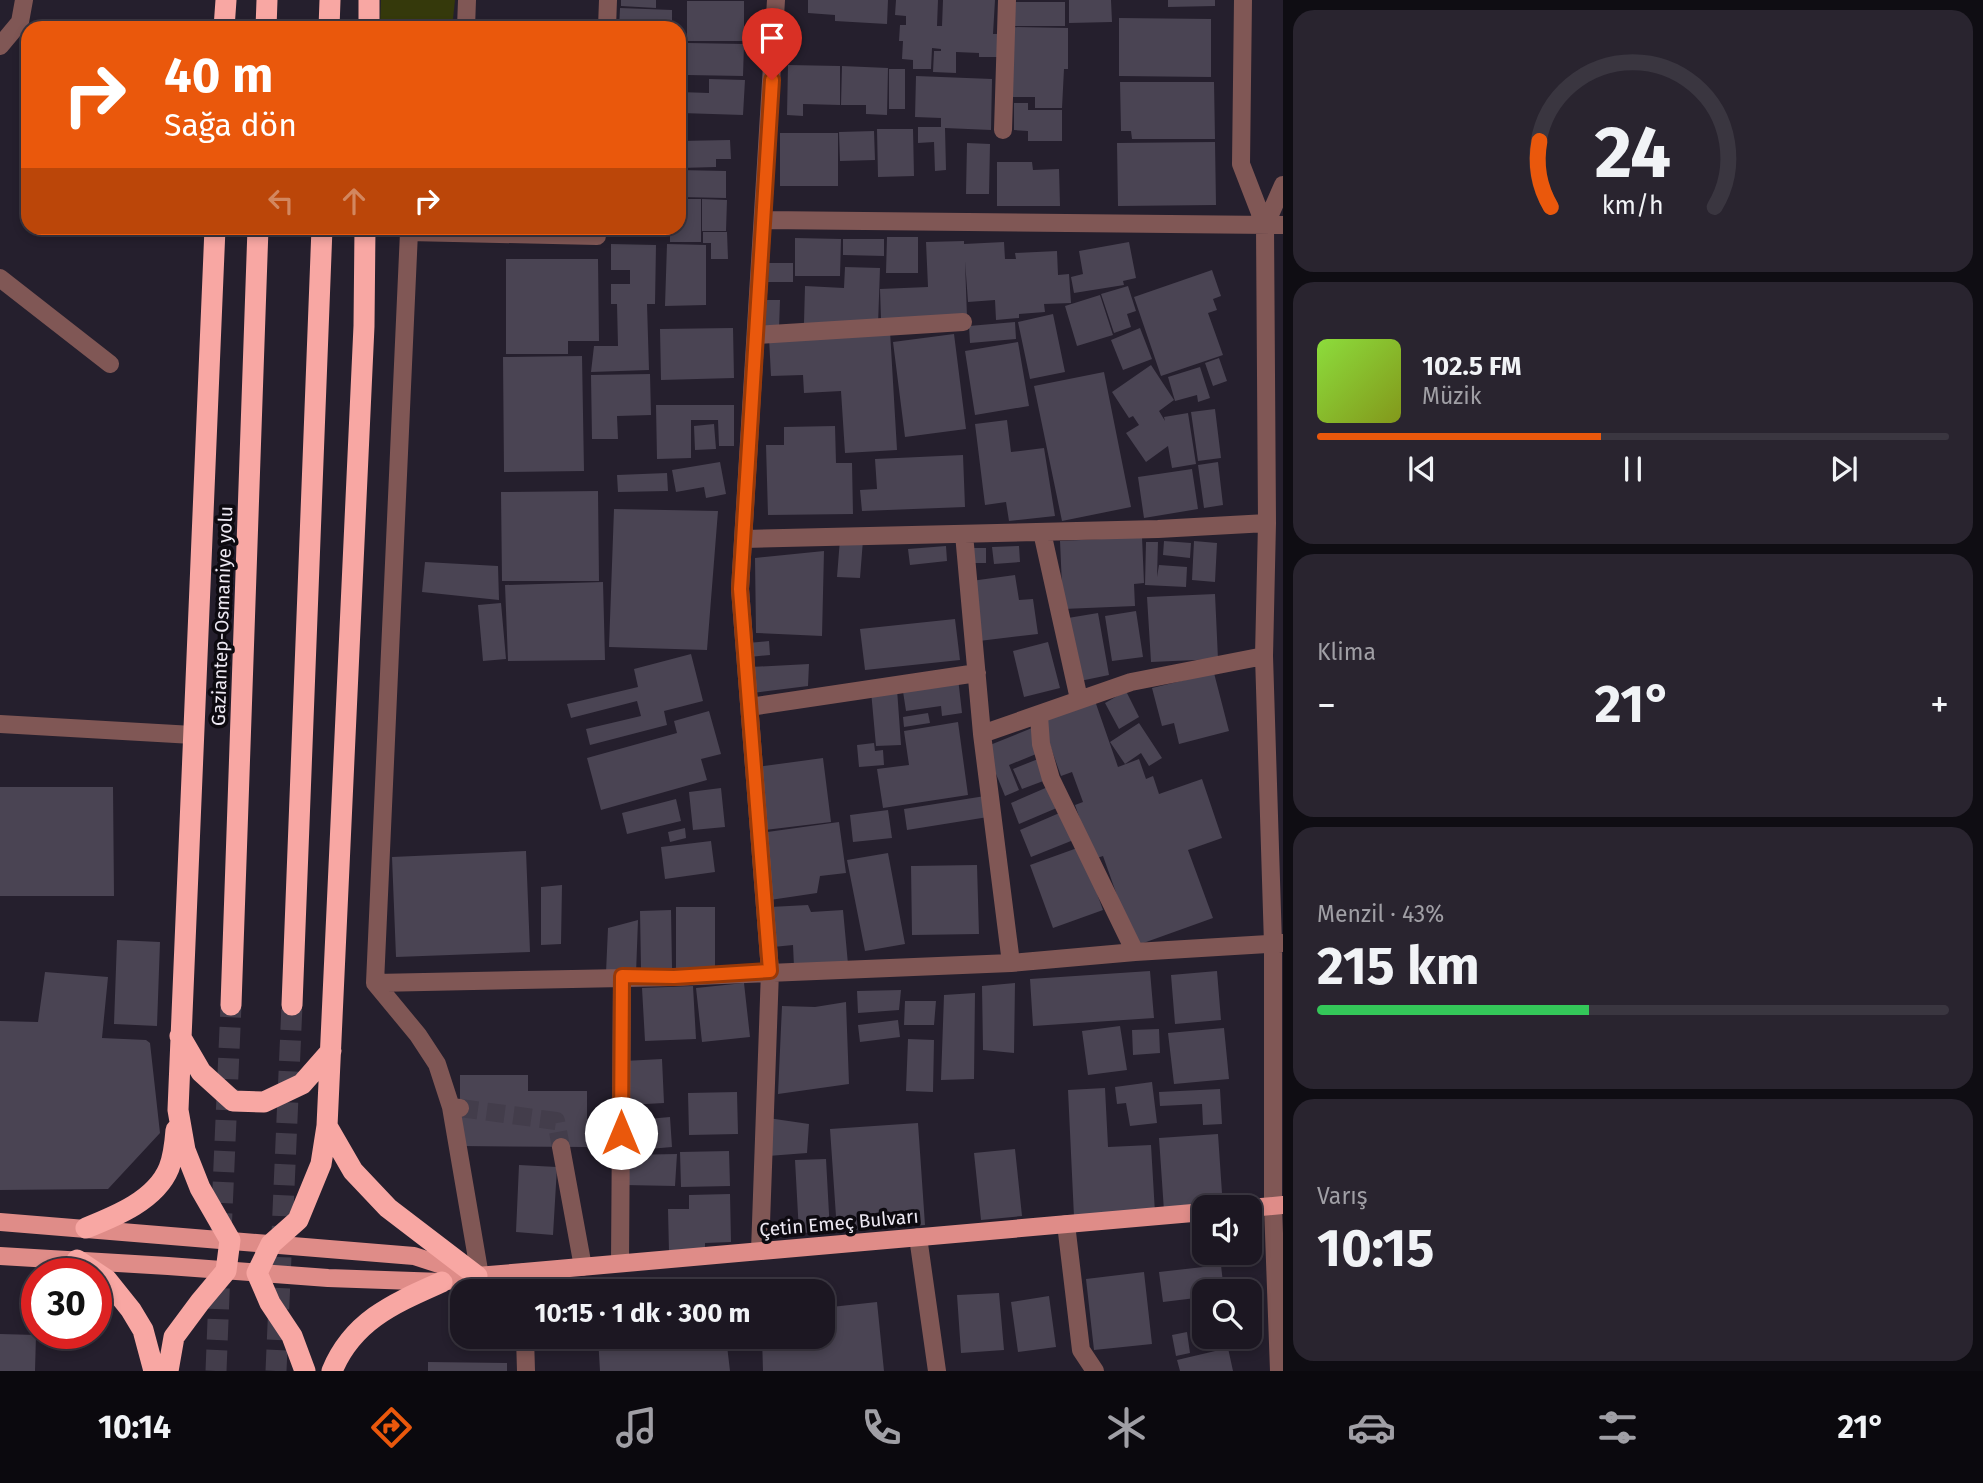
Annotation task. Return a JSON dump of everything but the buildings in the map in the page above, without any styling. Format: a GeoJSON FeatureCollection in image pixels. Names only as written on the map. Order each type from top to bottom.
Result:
{"type":"FeatureCollection","features":[{"type":"Feature","properties":{"kind":"highway"},"geometry":{"type":"LineString","coordinates":[[224,21],[226,0]]}},
{"type":"Feature","properties":{"kind":"highway"},"geometry":{"type":"LineString","coordinates":[[266,21],[267,0]]}},
{"type":"Feature","properties":{"kind":"highway"},"geometry":{"type":"LineString","coordinates":[[329,21],[330,0]]}},
{"type":"Feature","properties":{"kind":"highway"},"geometry":{"type":"LineString","coordinates":[[369,0],[369,21]]}},
{"type":"Feature","properties":{"kind":"highway"},"geometry":{"type":"LineString","coordinates":[[86,1228],[116,1216],[157,1187],[169,1170],[174,1151],[178,1110],[215,235]]}},
{"type":"Feature","properties":{"kind":"highway","name":"Gaziantep-Osmaniye yolu"},"geometry":{"type":"LineString","coordinates":[[231,1005],[258,235]]}},
{"type":"Feature","properties":{"kind":"highway"},"geometry":{"type":"LineString","coordinates":[[292,1005],[322,235]]}},
{"type":"Feature","properties":{"kind":"highway"},"geometry":{"type":"LineString","coordinates":[[305,1371],[292,1336],[270,1303],[257,1273],[271,1244],[298,1220],[321,1164],[327,1126],[364,326],[365,235]]}},
{"type":"Feature","properties":{"kind":"highway"},"geometry":{"type":"LineString","coordinates":[[180,1036],[201,1072],[233,1101],[264,1102],[302,1084],[331,1051]]}},
{"type":"Feature","properties":{"kind":"highway"},"geometry":{"type":"LineString","coordinates":[[168,1371],[174,1337],[226,1270],[230,1240],[200,1188],[185,1150],[178,1110]]}},
{"type":"Feature","properties":{"kind":"highway"},"geometry":{"type":"LineString","coordinates":[[327,1126],[353,1171],[388,1208],[479,1276]]}},
{"type":"Feature","properties":{"kind":"highway"},"geometry":{"type":"LineString","coordinates":[[332,1371],[336,1360],[358,1330],[389,1306],[442,1282]]}},
{"type":"Feature","properties":{"kind":"highway"},"geometry":{"type":"LineString","coordinates":[[112,1286],[143,1330],[154,1371]]}},
{"type":"Feature","properties":{"kind":"main road","name":"Çetin Emeç Bulvarı"},"geometry":{"type":"LineString","coordinates":[[112,1262],[328,1278],[442,1282],[583,1266],[1192,1213]]}},
{"type":"Feature","properties":{"kind":"main road"},"geometry":{"type":"LineString","coordinates":[[0,1222],[414,1256],[479,1276]]}},
{"type":"Feature","properties":{"kind":"main road","name":"Çetin Emeç Bulvarı"},"geometry":{"type":"LineString","coordinates":[[0,1256],[38,1258]]}},
{"type":"Feature","properties":{"kind":"street"},"geometry":{"type":"LineString","coordinates":[[0,46],[20,22],[24,0]]}},
{"type":"Feature","properties":{"kind":"street"},"geometry":{"type":"LineString","coordinates":[[466,21],[467,0]]}},
{"type":"Feature","properties":{"kind":"street"},"geometry":{"type":"LineString","coordinates":[[607,21],[608,0]]}},
{"type":"Feature","properties":{"kind":"street"},"geometry":{"type":"LineString","coordinates":[[760,1251],[770,971],[740,589],[776,0]]}},
{"type":"Feature","properties":{"kind":"street"},"geometry":{"type":"LineString","coordinates":[[1003,130],[1007,0]]}},
{"type":"Feature","properties":{"kind":"street"},"geometry":{"type":"LineString","coordinates":[[1243,0],[1241,164],[1274,226]]}},
{"type":"Feature","properties":{"kind":"street"},"geometry":{"type":"LineString","coordinates":[[1279,1371],[1278,944],[1264,656],[1274,226],[1283,185]]}},
{"type":"Feature","properties":{"kind":"street"},"geometry":{"type":"LineString","coordinates":[[763,220],[1274,226]]}},
{"type":"Feature","properties":{"kind":"street"},"geometry":{"type":"LineString","coordinates":[[410,235],[375,983],[438,1064],[455,1108],[479,1276]]}},
{"type":"Feature","properties":{"kind":"street"},"geometry":{"type":"LineString","coordinates":[[566,235],[597,235]]}},
{"type":"Feature","properties":{"kind":"street"},"geometry":{"type":"LineString","coordinates":[[0,278],[110,364]]}},
{"type":"Feature","properties":{"kind":"street"},"geometry":{"type":"LineString","coordinates":[[756,335],[963,322]]}},
{"type":"Feature","properties":{"kind":"street"},"geometry":{"type":"LineString","coordinates":[[744,539],[1042,532],[1267,523]]}},
{"type":"Feature","properties":{"kind":"street"},"geometry":{"type":"LineString","coordinates":[[1042,532],[1079,699]]}},
{"type":"Feature","properties":{"kind":"street"},"geometry":{"type":"LineString","coordinates":[[964,534],[982,734],[1011,963]]}},
{"type":"Feature","properties":{"kind":"street"},"geometry":{"type":"LineString","coordinates":[[982,734],[1132,682],[1264,656]]}},
{"type":"Feature","properties":{"kind":"street"},"geometry":{"type":"LineString","coordinates":[[750,707],[977,673]]}},
{"type":"Feature","properties":{"kind":"street"},"geometry":{"type":"LineString","coordinates":[[1039,716],[1041,744],[1051,779],[1135,952]]}},
{"type":"Feature","properties":{"kind":"street"},"geometry":{"type":"LineString","coordinates":[[0,724],[193,735]]}},
{"type":"Feature","properties":{"kind":"street"},"geometry":{"type":"LineString","coordinates":[[375,983],[674,977],[1011,963],[1135,952],[1278,944]]}},
{"type":"Feature","properties":{"kind":"street"},"geometry":{"type":"LineString","coordinates":[[620,1263],[622,976]]}},
{"type":"Feature","properties":{"kind":"street"},"geometry":{"type":"LineString","coordinates":[[561,1147],[583,1266]]}},
{"type":"Feature","properties":{"kind":"street"},"geometry":{"type":"LineString","coordinates":[[1066,1224],[1081,1350],[1095,1371]]}},
{"type":"Feature","properties":{"kind":"street"},"geometry":{"type":"LineString","coordinates":[[918,1237],[937,1371]]}},
{"type":"Feature","properties":{"kind":"street"},"geometry":{"type":"LineString","coordinates":[[524,1272],[524,1279]]}},
{"type":"Feature","properties":{"kind":"street"},"geometry":{"type":"LineString","coordinates":[[525,1349],[526,1371]]}},
{"type":"Feature","properties":{"kind":"green space"},"geometry":{"type":"Polygon","coordinates":[[[381,0],[455,0],[453,21],[380,21],[381,0]]]}},
{"type":"Feature","properties":{"kind":"tunnel"},"geometry":{"type":"LineString","coordinates":[[221,1234],[231,1005]]}},
{"type":"Feature","properties":{"kind":"tunnel"},"geometry":{"type":"LineString","coordinates":[[276,1371],[292,1005]]}},
{"type":"Feature","properties":{"kind":"tunnel"},"geometry":{"type":"LineString","coordinates":[[460,1108],[556,1121],[561,1147]]}},
{"type":"Feature","properties":{"kind":"tunnel"},"geometry":{"type":"LineString","coordinates":[[216,1371],[220,1270]]}},
{"type":"Feature","properties":{"kind":"route"},"geometry":{"type":"LineString","coordinates":[[621,1133],[622,976],[674,977],[770,971],[740,589],[772,80]]}}]}
